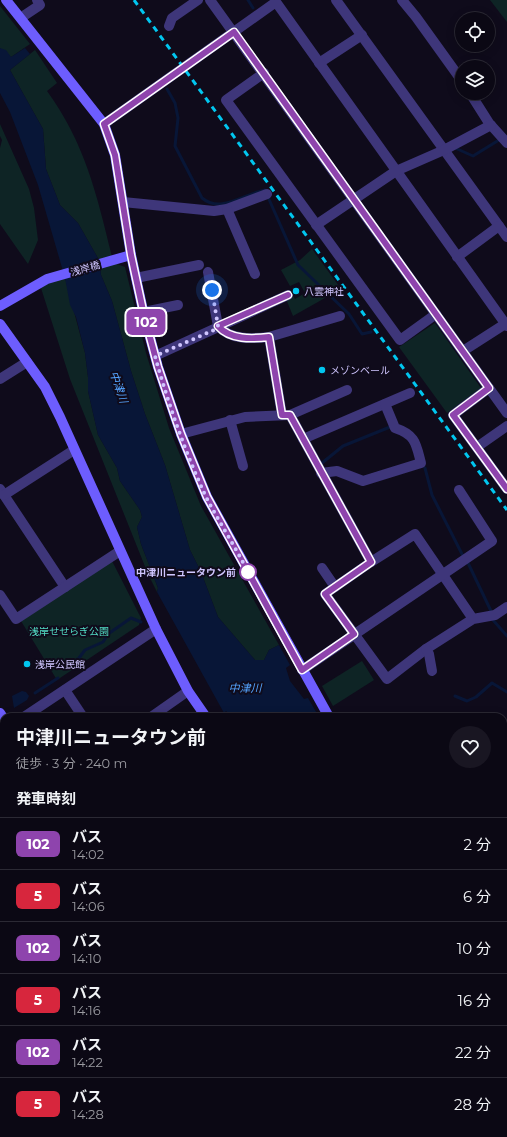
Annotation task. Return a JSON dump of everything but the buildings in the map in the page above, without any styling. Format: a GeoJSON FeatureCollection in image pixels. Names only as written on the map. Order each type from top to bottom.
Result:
{"type":"FeatureCollection","features":[{"type":"Feature","properties":{"kind":"street"},"geometry":{"type":"LineString","coordinates":[[6,0],[104,124],[115,155],[123,202],[127,256],[136,278],[155,356],[181,434],[207,497],[327,713]]}},
{"type":"Feature","properties":{"kind":"street"},"geometry":{"type":"LineString","coordinates":[[168,26],[172,18],[198,0]]}},
{"type":"Feature","properties":{"kind":"street"},"geometry":{"type":"LineString","coordinates":[[210,0],[507,413]]}},
{"type":"Feature","properties":{"kind":"street"},"geometry":{"type":"LineString","coordinates":[[336,0],[507,237]]}},
{"type":"Feature","properties":{"kind":"street"},"geometry":{"type":"LineString","coordinates":[[402,0],[416,16],[455,71]]}},
{"type":"Feature","properties":{"kind":"street"},"geometry":{"type":"LineString","coordinates":[[25,15],[42,2]]}},
{"type":"Feature","properties":{"kind":"street"},"geometry":{"type":"LineString","coordinates":[[104,124],[276,2],[506,325],[462,351]]}},
{"type":"Feature","properties":{"kind":"street"},"geometry":{"type":"LineString","coordinates":[[319,63],[362,35]]}},
{"type":"Feature","properties":{"kind":"street"},"geometry":{"type":"LineString","coordinates":[[264,74],[226,100],[316,226],[400,340],[436,314]]}},
{"type":"Feature","properties":{"kind":"street"},"geometry":{"type":"LineString","coordinates":[[475,100],[491,125],[507,143]]}},
{"type":"Feature","properties":{"kind":"street"},"geometry":{"type":"LineString","coordinates":[[316,226],[396,171],[444,150],[491,125]]}},
{"type":"Feature","properties":{"kind":"street"},"geometry":{"type":"LineString","coordinates":[[123,202],[214,211],[227,209],[267,194]]}},
{"type":"Feature","properties":{"kind":"street"},"geometry":{"type":"LineString","coordinates":[[227,209],[255,274]]}},
{"type":"Feature","properties":{"kind":"street"},"geometry":{"type":"LineString","coordinates":[[457,257],[499,226]]}},
{"type":"Feature","properties":{"kind":"street","name":"浅岸橋"},"geometry":{"type":"LineString","coordinates":[[0,306],[47,279],[127,256]]}},
{"type":"Feature","properties":{"kind":"street"},"geometry":{"type":"LineString","coordinates":[[136,278],[199,265]]}},
{"type":"Feature","properties":{"kind":"street"},"geometry":{"type":"LineString","coordinates":[[208,272],[218,326],[227,334],[240,337],[269,337],[340,316]]}},
{"type":"Feature","properties":{"kind":"street"},"geometry":{"type":"LineString","coordinates":[[155,356],[288,295]]}},
{"type":"Feature","properties":{"kind":"street"},"geometry":{"type":"LineString","coordinates":[[144,312],[178,305]]}},
{"type":"Feature","properties":{"kind":"street"},"geometry":{"type":"LineString","coordinates":[[0,324],[45,388],[156,629],[188,690],[203,713]]}},
{"type":"Feature","properties":{"kind":"street"},"geometry":{"type":"LineString","coordinates":[[269,337],[286,415],[303,439],[371,562]]}},
{"type":"Feature","properties":{"kind":"street"},"geometry":{"type":"LineString","coordinates":[[0,379],[27,362]]}},
{"type":"Feature","properties":{"kind":"street"},"geometry":{"type":"LineString","coordinates":[[489,388],[453,415],[507,489]]}},
{"type":"Feature","properties":{"kind":"street"},"geometry":{"type":"LineString","coordinates":[[181,434],[245,417],[286,415],[347,390]]}},
{"type":"Feature","properties":{"kind":"street"},"geometry":{"type":"LineString","coordinates":[[303,439],[410,393]]}},
{"type":"Feature","properties":{"kind":"street"},"geometry":{"type":"LineString","coordinates":[[321,473],[337,471],[363,481],[421,463],[416,443],[407,432],[395,428],[385,404]]}},
{"type":"Feature","properties":{"kind":"street"},"geometry":{"type":"LineString","coordinates":[[230,420],[243,466]]}},
{"type":"Feature","properties":{"kind":"street"},"geometry":{"type":"LineString","coordinates":[[477,447],[507,426]]}},
{"type":"Feature","properties":{"kind":"street"},"geometry":{"type":"LineString","coordinates":[[65,587],[2,492],[74,450]]}},
{"type":"Feature","properties":{"kind":"street"},"geometry":{"type":"LineString","coordinates":[[302,670],[443,576],[492,541],[459,490]]}},
{"type":"Feature","properties":{"kind":"street"},"geometry":{"type":"LineString","coordinates":[[473,619],[415,534],[325,594],[387,679],[426,649],[473,619],[495,615],[507,607]]}},
{"type":"Feature","properties":{"kind":"street"},"geometry":{"type":"LineString","coordinates":[[0,595],[16,619],[120,551]]}},
{"type":"Feature","properties":{"kind":"street"},"geometry":{"type":"LineString","coordinates":[[322,568],[335,587]]}},
{"type":"Feature","properties":{"kind":"street"},"geometry":{"type":"LineString","coordinates":[[30,713],[156,629]]}},
{"type":"Feature","properties":{"kind":"street"},"geometry":{"type":"LineString","coordinates":[[426,649],[429,654],[432,671]]}},
{"type":"Feature","properties":{"kind":"street"},"geometry":{"type":"LineString","coordinates":[[65,690],[80,713]]}},
{"type":"Feature","properties":{"kind":"street"},"geometry":{"type":"LineString","coordinates":[[156,713],[188,690]]}},
{"type":"Feature","properties":{"kind":"green space"},"geometry":{"type":"Polygon","coordinates":[[[490,0],[507,0],[507,22],[490,0]]]}},
{"type":"Feature","properties":{"kind":"green space"},"geometry":{"type":"Polygon","coordinates":[[[0,6],[30,44],[11,57],[0,48],[0,6]]]}},
{"type":"Feature","properties":{"kind":"green space"},"geometry":{"type":"Polygon","coordinates":[[[35,50],[57,83],[47,91],[71,130],[88,170],[101,212],[112,257],[99,260],[78,223],[60,205],[46,169],[43,129],[10,70],[35,50]]]}},
{"type":"Feature","properties":{"kind":"green space"},"geometry":{"type":"Polygon","coordinates":[[[0,124],[29,189],[34,208],[38,240],[28,264],[0,224],[0,148],[2,140],[0,136],[0,124]]]}},
{"type":"Feature","properties":{"kind":"green space"},"geometry":{"type":"Polygon","coordinates":[[[312,249],[341,289],[293,316],[286,299],[293,296],[295,299],[305,293],[299,282],[290,286],[281,270],[300,260],[312,249]]]}},
{"type":"Feature","properties":{"kind":"green space"},"geometry":{"type":"Polygon","coordinates":[[[114,263],[125,267],[146,353],[169,428],[201,506],[279,645],[269,650],[264,660],[255,660],[218,617],[201,572],[190,550],[165,465],[145,414],[131,371],[112,301],[101,275],[100,267],[114,263]]]}},
{"type":"Feature","properties":{"kind":"green space"},"geometry":{"type":"Polygon","coordinates":[[[65,278],[85,353],[88,391],[98,435],[117,468],[120,481],[140,510],[142,517],[137,527],[141,544],[158,588],[157,592],[148,574],[70,379],[41,288],[50,282],[65,278]]]}},
{"type":"Feature","properties":{"kind":"green space"},"geometry":{"type":"Polygon","coordinates":[[[435,323],[481,388],[447,413],[399,347],[435,323]]]}},
{"type":"Feature","properties":{"kind":"green space","name":"浅岸せせらぎ公園"},"geometry":{"type":"Polygon","coordinates":[[[112,561],[141,618],[139,625],[57,680],[21,621],[112,561]]]}},
{"type":"Feature","properties":{"kind":"green space"},"geometry":{"type":"Polygon","coordinates":[[[362,661],[374,680],[333,706],[322,686],[362,661]]]}},
{"type":"Feature","properties":{"kind":"water","name":"中津川"},"geometry":{"type":"Polygon","coordinates":[[[0,48],[6,50],[11,57],[25,48],[30,54],[10,70],[43,129],[46,169],[60,205],[78,223],[99,260],[101,275],[112,301],[131,371],[145,414],[165,465],[190,550],[201,572],[218,617],[255,660],[264,660],[269,650],[279,645],[290,665],[286,668],[290,681],[304,699],[308,698],[317,713],[228,713],[226,711],[224,713],[157,592],[158,588],[141,544],[137,527],[142,517],[140,510],[120,481],[117,468],[98,435],[88,391],[85,353],[76,317],[70,305],[65,278],[38,185],[10,112],[0,93],[0,48]]]}},
{"type":"Feature","properties":{"kind":"water"},"geometry":{"type":"Polygon","coordinates":[[[22,691],[26,692],[29,696],[27,700],[14,708],[12,696],[22,691]]]}},
{"type":"Feature","properties":{"kind":"waterway"},"geometry":{"type":"LineString","coordinates":[[248,0],[253,8]]}},
{"type":"Feature","properties":{"kind":"waterway"},"geometry":{"type":"LineString","coordinates":[[167,89],[175,103],[178,118],[175,146],[202,198],[209,202],[224,204],[265,190]]}},
{"type":"Feature","properties":{"kind":"waterway"},"geometry":{"type":"LineString","coordinates":[[455,148],[473,156],[499,140]]}},
{"type":"Feature","properties":{"kind":"waterway"},"geometry":{"type":"LineString","coordinates":[[268,197],[298,265],[349,314],[362,334],[371,332]]}},
{"type":"Feature","properties":{"kind":"waterway"},"geometry":{"type":"LineString","coordinates":[[322,463],[343,446],[390,427]]}},
{"type":"Feature","properties":{"kind":"waterway"},"geometry":{"type":"LineString","coordinates":[[425,468],[432,495],[463,556]]}},
{"type":"Feature","properties":{"kind":"waterway"},"geometry":{"type":"LineString","coordinates":[[468,563],[491,611]]}},
{"type":"Feature","properties":{"kind":"waterway"},"geometry":{"type":"LineString","coordinates":[[67,668],[79,658],[85,650],[103,642],[108,634],[131,618],[141,622]]}},
{"type":"Feature","properties":{"kind":"waterway"},"geometry":{"type":"LineString","coordinates":[[493,620],[507,636]]}},
{"type":"Feature","properties":{"kind":"waterway"},"geometry":{"type":"LineString","coordinates":[[35,693],[58,678]]}},
{"type":"Feature","properties":{"kind":"waterway"},"geometry":{"type":"LineString","coordinates":[[455,696],[467,701],[476,697],[492,683],[507,692]]}},
{"type":"Feature","properties":{"kind":"railway"},"geometry":{"type":"LineString","coordinates":[[134,0],[507,510]]}},
{"type":"Feature","properties":{"kind":"bus line","name":"102"},"geometry":{"type":"LineString","coordinates":[[288,295],[218,326],[227,334],[240,337],[269,337],[282,415],[290,415],[371,562],[325,594],[354,634],[302,670],[207,497],[192,464],[181,434],[158,367],[144,315],[131,255],[115,155],[111,140],[104,124],[234,32],[489,388],[453,415],[507,489]]}},
{"type":"Feature","properties":{"kind":"place","name":"八雲神社"},"geometry":{"type":"Point","coordinates":[296,291]}},
{"type":"Feature","properties":{"kind":"place","name":"メゾンベール"},"geometry":{"type":"Point","coordinates":[322,370]}},
{"type":"Feature","properties":{"kind":"place","name":"中津川ニュータウン前"},"geometry":{"type":"Point","coordinates":[248,572]}},
{"type":"Feature","properties":{"kind":"place","name":"浅岸公民館"},"geometry":{"type":"Point","coordinates":[27,664]}},
{"type":"Feature","properties":{"kind":"route"},"geometry":{"type":"LineString","coordinates":[[212,290],[218,326],[214,330],[155,356],[192,464],[207,497],[248,572]]}}]}
